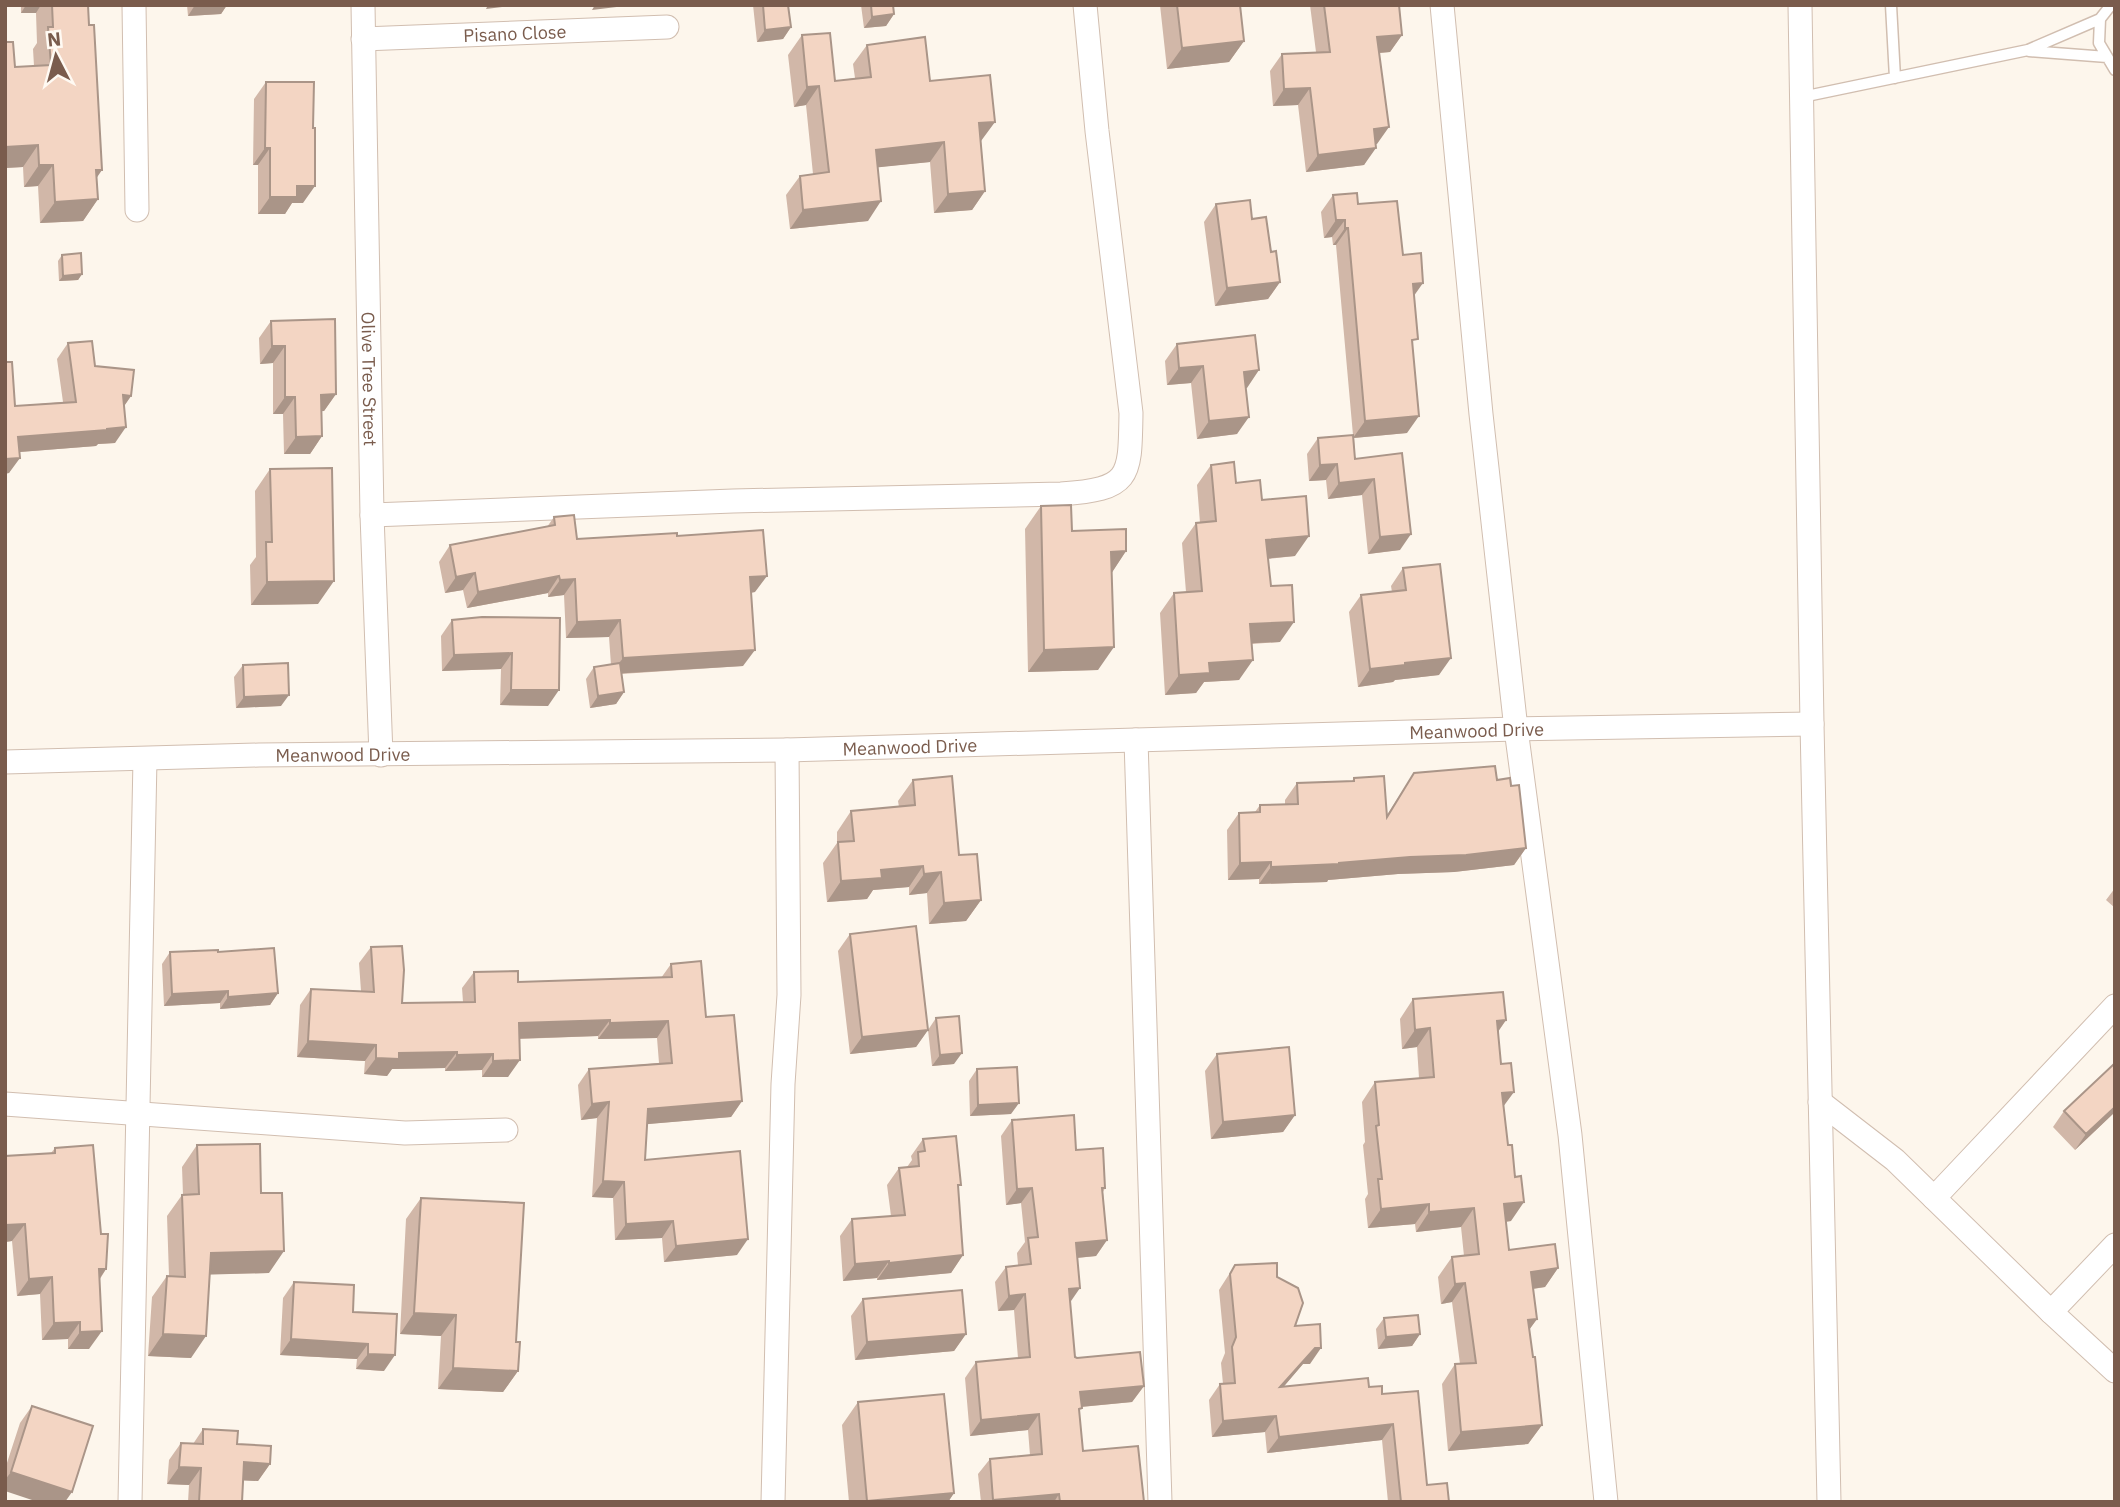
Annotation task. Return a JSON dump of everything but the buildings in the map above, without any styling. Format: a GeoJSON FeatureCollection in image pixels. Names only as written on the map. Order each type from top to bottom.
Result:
{"type":"FeatureCollection","features":[{"type":"Feature","properties":{"kind":"street"},"geometry":{"type":"LineString","coordinates":[[134,5],[136,210]]}},
{"type":"Feature","properties":{"kind":"street","name":"Olive Tree Street"},"geometry":{"type":"LineString","coordinates":[[363,5],[372,515],[381,755]]}},
{"type":"Feature","properties":{"kind":"street"},"geometry":{"type":"LineString","coordinates":[[372,515],[733,501],[1061,494],[1107,488],[1124,475],[1130,453],[1130,413],[1085,5]]}},
{"type":"Feature","properties":{"kind":"street"},"geometry":{"type":"LineString","coordinates":[[1442,5],[1516,729],[1570,1135],[1606,1502]]}},
{"type":"Feature","properties":{"kind":"street"},"geometry":{"type":"LineString","coordinates":[[1800,5],[1829,1502]]}},
{"type":"Feature","properties":{"kind":"street","name":"Pisano Close"},"geometry":{"type":"LineString","coordinates":[[363,39],[667,27]]}},
{"type":"Feature","properties":{"kind":"street","name":"Meanwood Drive"},"geometry":{"type":"LineString","coordinates":[[5,762],[259,755],[787,750],[1516,729],[1812,724]]}},
{"type":"Feature","properties":{"kind":"street"},"geometry":{"type":"LineString","coordinates":[[1136,740],[1160,1502]]}},
{"type":"Feature","properties":{"kind":"street"},"geometry":{"type":"LineString","coordinates":[[773,1502],[782,1084],[789,995],[787,750]]}},
{"type":"Feature","properties":{"kind":"street"},"geometry":{"type":"LineString","coordinates":[[130,1502],[145,759]]}},
{"type":"Feature","properties":{"kind":"street"},"geometry":{"type":"LineString","coordinates":[[1934,1198],[2115,1006]]}},
{"type":"Feature","properties":{"kind":"street"},"geometry":{"type":"LineString","coordinates":[[1820,1102],[1895,1160],[2050,1312],[2115,1371]]}},
{"type":"Feature","properties":{"kind":"street"},"geometry":{"type":"LineString","coordinates":[[5,1104],[405,1133],[506,1130]]}},
{"type":"Feature","properties":{"kind":"street"},"geometry":{"type":"LineString","coordinates":[[2050,1312],[2115,1245]]}},
{"type":"Feature","properties":{"kind":"lane"},"geometry":{"type":"LineString","coordinates":[[1891,5],[1895,78]]}},
{"type":"Feature","properties":{"kind":"lane"},"geometry":{"type":"LineString","coordinates":[[1802,97],[2028,50],[2100,19],[2111,5]]}},
{"type":"Feature","properties":{"kind":"lane"},"geometry":{"type":"LineString","coordinates":[[2100,19],[2099,43],[2115,70]]}},
{"type":"Feature","properties":{"kind":"lane"},"geometry":{"type":"LineString","coordinates":[[2028,50],[2107,57]]}}]}
